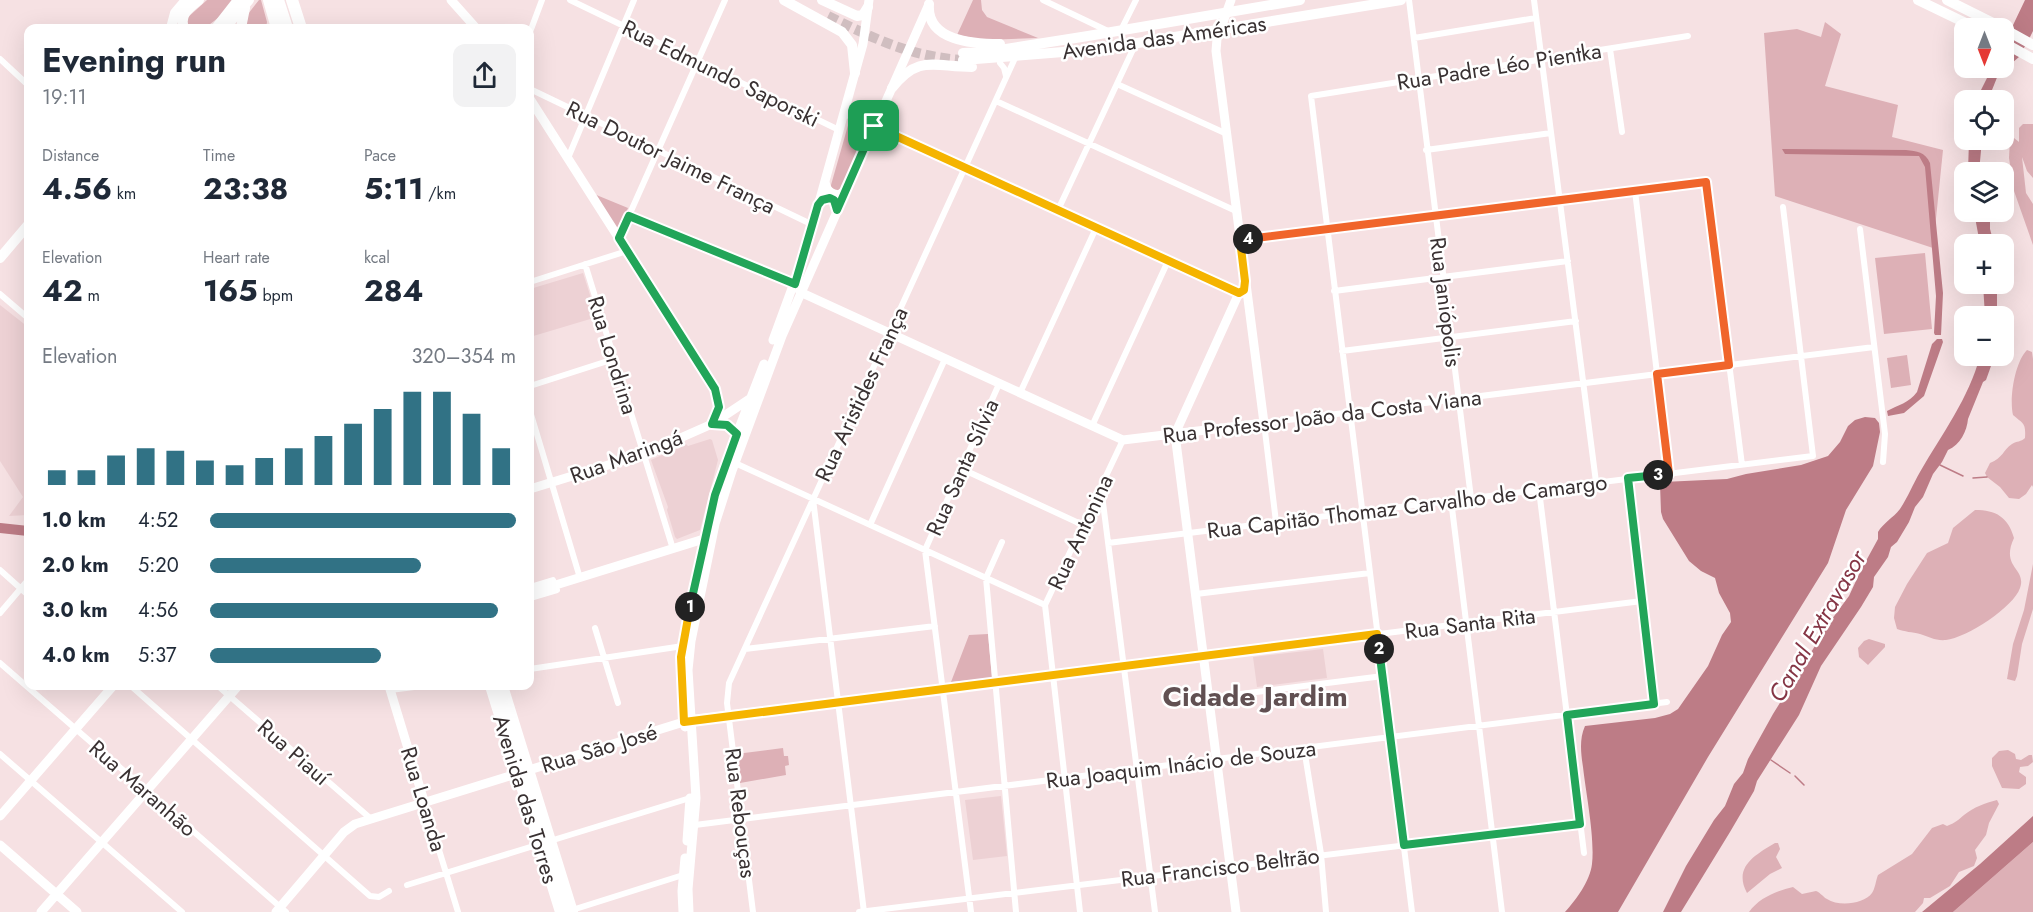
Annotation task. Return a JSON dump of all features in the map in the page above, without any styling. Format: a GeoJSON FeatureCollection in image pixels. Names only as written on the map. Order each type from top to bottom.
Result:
{"type":"FeatureCollection","features":[{"type":"Feature","properties":{"kind":"highway"},"geometry":{"type":"LineString","coordinates":[[269,0],[275,24]]}},
{"type":"Feature","properties":{"kind":"highway"},"geometry":{"type":"LineString","coordinates":[[278,0],[286,24]]}},
{"type":"Feature","properties":{"kind":"highway"},"geometry":{"type":"LineString","coordinates":[[292,0],[300,24]]}},
{"type":"Feature","properties":{"kind":"highway"},"geometry":{"type":"LineString","coordinates":[[298,0],[301,24]]}},
{"type":"Feature","properties":{"kind":"highway","name":"Avenida das Torres"},"geometry":{"type":"LineString","coordinates":[[492,690],[523,771]]}},
{"type":"Feature","properties":{"kind":"highway","name":"Avenida das Torres"},"geometry":{"type":"LineString","coordinates":[[503,690],[523,771],[568,911]]}},
{"type":"Feature","properties":{"kind":"main road"},"geometry":{"type":"LineString","coordinates":[[172,24],[175,13],[186,0]]}},
{"type":"Feature","properties":{"kind":"main road"},"geometry":{"type":"LineString","coordinates":[[182,24],[185,13],[198,0]]}},
{"type":"Feature","properties":{"kind":"main road"},"geometry":{"type":"LineString","coordinates":[[784,0],[842,32],[852,45],[855,73]]}},
{"type":"Feature","properties":{"kind":"main road"},"geometry":{"type":"LineString","coordinates":[[795,0],[860,17],[869,3]]}},
{"type":"Feature","properties":{"kind":"main road"},"geometry":{"type":"LineString","coordinates":[[812,0],[826,8]]}},
{"type":"Feature","properties":{"kind":"main road","name":"Avenida das Américas"},"geometry":{"type":"LineString","coordinates":[[1300,0],[963,56],[1015,56],[1082,51],[1401,0]]}},
{"type":"Feature","properties":{"kind":"main road"},"geometry":{"type":"LineString","coordinates":[[1918,0],[1955,18]]}},
{"type":"Feature","properties":{"kind":"main road"},"geometry":{"type":"LineString","coordinates":[[1947,0],[1982,18]]}},
{"type":"Feature","properties":{"kind":"main road"},"geometry":{"type":"LineString","coordinates":[[225,23],[244,1]]}},
{"type":"Feature","properties":{"kind":"main road"},"geometry":{"type":"LineString","coordinates":[[241,24],[244,1]]}},
{"type":"Feature","properties":{"kind":"main road"},"geometry":{"type":"LineString","coordinates":[[930,2],[929,15],[934,25],[941,32],[954,38],[979,44],[1024,45]]}},
{"type":"Feature","properties":{"kind":"main road"},"geometry":{"type":"LineString","coordinates":[[2014,35],[2033,45]]}},
{"type":"Feature","properties":{"kind":"main road"},"geometry":{"type":"LineString","coordinates":[[2014,49],[2033,59]]}},
{"type":"Feature","properties":{"kind":"main road"},"geometry":{"type":"LineString","coordinates":[[892,88],[905,72],[918,66],[974,67],[1000,63],[1015,56]]}},
{"type":"Feature","properties":{"kind":"main road"},"geometry":{"type":"LineString","coordinates":[[0,248],[24,220]]}},
{"type":"Feature","properties":{"kind":"main road"},"geometry":{"type":"LineString","coordinates":[[0,258],[24,230]]}},
{"type":"Feature","properties":{"kind":"street"},"geometry":{"type":"LineString","coordinates":[[451,0],[472,24]]}},
{"type":"Feature","properties":{"kind":"street"},"geometry":{"type":"LineString","coordinates":[[533,24],[542,0]]}},
{"type":"Feature","properties":{"kind":"street","name":"Rua Edmundo Saporski"},"geometry":{"type":"LineString","coordinates":[[570,0],[839,130]]}},
{"type":"Feature","properties":{"kind":"street"},"geometry":{"type":"LineString","coordinates":[[568,158],[634,0]]}},
{"type":"Feature","properties":{"kind":"street"},"geometry":{"type":"LineString","coordinates":[[619,238],[725,0]]}},
{"type":"Feature","properties":{"kind":"street"},"geometry":{"type":"LineString","coordinates":[[1043,0],[1116,31],[1136,0]]}},
{"type":"Feature","properties":{"kind":"street"},"geometry":{"type":"LineString","coordinates":[[1231,0],[1225,12],[1216,51],[1245,294],[1276,522]]}},
{"type":"Feature","properties":{"kind":"street","name":"Rua Janiópolis"},"geometry":{"type":"LineString","coordinates":[[1409,0],[1419,72],[1417,79],[1471,498]]}},
{"type":"Feature","properties":{"kind":"street"},"geometry":{"type":"LineString","coordinates":[[1534,0],[1596,482]]}},
{"type":"Feature","properties":{"kind":"street"},"geometry":{"type":"LineString","coordinates":[[683,912],[683,875],[690,798],[687,721],[689,656],[719,480],[798,288],[837,210],[930,2]]}},
{"type":"Feature","properties":{"kind":"street"},"geometry":{"type":"LineString","coordinates":[[689,912],[688,888],[696,798],[681,677],[683,646],[708,538],[798,288],[818,205],[855,73],[869,3]]}},
{"type":"Feature","properties":{"kind":"street"},"geometry":{"type":"LineString","coordinates":[[1414,38],[1536,18]]}},
{"type":"Feature","properties":{"kind":"street","name":"Rua Padre Léo Pientka"},"geometry":{"type":"LineString","coordinates":[[1327,229],[1311,96],[1688,36]]}},
{"type":"Feature","properties":{"kind":"street"},"geometry":{"type":"LineString","coordinates":[[1058,210],[1136,43]]}},
{"type":"Feature","properties":{"kind":"street"},"geometry":{"type":"LineString","coordinates":[[1610,49],[1623,132]]}},
{"type":"Feature","properties":{"kind":"street","name":"Rua Aristides França"},"geometry":{"type":"LineString","coordinates":[[728,715],[729,682],[1015,56]]}},
{"type":"Feature","properties":{"kind":"street"},"geometry":{"type":"LineString","coordinates":[[0,59],[24,81]]}},
{"type":"Feature","properties":{"kind":"street"},"geometry":{"type":"LineString","coordinates":[[1000,63],[1006,77]]}},
{"type":"Feature","properties":{"kind":"street"},"geometry":{"type":"LineString","coordinates":[[1117,84],[1227,134]]}},
{"type":"Feature","properties":{"kind":"street","name":"Rua Doutor Jaime França"},"geometry":{"type":"LineString","coordinates":[[534,91],[813,225]]}},
{"type":"Feature","properties":{"kind":"street"},"geometry":{"type":"LineString","coordinates":[[996,101],[1236,211]]}},
{"type":"Feature","properties":{"kind":"street"},"geometry":{"type":"LineString","coordinates":[[534,105],[715,389],[719,407],[712,424],[727,425],[737,434],[740,448]]}},
{"type":"Feature","properties":{"kind":"street"},"geometry":{"type":"LineString","coordinates":[[844,114],[1245,294]]}},
{"type":"Feature","properties":{"kind":"street"},"geometry":{"type":"LineString","coordinates":[[1426,150],[1551,133]]}},
{"type":"Feature","properties":{"kind":"street"},"geometry":{"type":"LineString","coordinates":[[825,181],[827,190],[834,195],[846,190]]}},
{"type":"Feature","properties":{"kind":"street"},"geometry":{"type":"LineString","coordinates":[[1240,240],[1706,182],[1742,465]]}},
{"type":"Feature","properties":{"kind":"street"},"geometry":{"type":"LineString","coordinates":[[1635,191],[1669,474]]}},
{"type":"Feature","properties":{"kind":"street"},"geometry":{"type":"LineString","coordinates":[[818,205],[822,200],[830,198],[834,200],[837,210]]}},
{"type":"Feature","properties":{"kind":"street"},"geometry":{"type":"LineString","coordinates":[[1783,207],[1801,356]]}},
{"type":"Feature","properties":{"kind":"street"},"geometry":{"type":"LineString","coordinates":[[629,216],[798,288],[889,333],[1123,440]]}},
{"type":"Feature","properties":{"kind":"street"},"geometry":{"type":"LineString","coordinates":[[1020,393],[1096,228]]}},
{"type":"Feature","properties":{"kind":"street"},"geometry":{"type":"LineString","coordinates":[[1327,229],[1412,912]]}},
{"type":"Feature","properties":{"kind":"street"},"geometry":{"type":"LineString","coordinates":[[1860,229],[1885,443],[1883,462]]}},
{"type":"Feature","properties":{"kind":"street"},"geometry":{"type":"LineString","coordinates":[[534,281],[627,251]]}},
{"type":"Feature","properties":{"kind":"street"},"geometry":{"type":"LineString","coordinates":[[1092,426],[1168,261]]}},
{"type":"Feature","properties":{"kind":"street"},"geometry":{"type":"LineString","coordinates":[[1334,291],[1568,261]]}},
{"type":"Feature","properties":{"kind":"street","name":"Rua Londrina"},"geometry":{"type":"LineString","coordinates":[[585,264],[673,549]]}},
{"type":"Feature","properties":{"kind":"street"},"geometry":{"type":"LineString","coordinates":[[0,294],[24,315]]}},
{"type":"Feature","properties":{"kind":"street"},"geometry":{"type":"LineString","coordinates":[[1236,912],[1175,434],[1245,294]]}},
{"type":"Feature","properties":{"kind":"street"},"geometry":{"type":"LineString","coordinates":[[1342,351],[1576,321]]}},
{"type":"Feature","properties":{"kind":"street","name":"Rua Professor João da Costa Viana"},"geometry":{"type":"LineString","coordinates":[[1123,440],[1874,347]]}},
{"type":"Feature","properties":{"kind":"street","name":"Rua Capitão Thomaz Carvalho de Camargo"},"geometry":{"type":"LineString","coordinates":[[1108,543],[1813,456],[1801,356]]}},
{"type":"Feature","properties":{"kind":"street"},"geometry":{"type":"LineString","coordinates":[[534,385],[614,359]]}},
{"type":"Feature","properties":{"kind":"street"},"geometry":{"type":"LineString","coordinates":[[870,525],[945,359]]}},
{"type":"Feature","properties":{"kind":"street","name":"Rua Santa Sílvia"},"geometry":{"type":"LineString","coordinates":[[926,550],[999,384]]}},
{"type":"Feature","properties":{"kind":"street","name":"Rua Maringá"},"geometry":{"type":"LineString","coordinates":[[534,488],[644,454],[712,424],[751,398]]}},
{"type":"Feature","properties":{"kind":"street"},"geometry":{"type":"LineString","coordinates":[[534,425],[580,578]]}},
{"type":"Feature","properties":{"kind":"street","name":"Rua Antonina"},"geometry":{"type":"LineString","coordinates":[[1080,912],[1045,606],[1123,440]]}},
{"type":"Feature","properties":{"kind":"street"},"geometry":{"type":"LineString","coordinates":[[735,463],[1045,606]]}},
{"type":"Feature","properties":{"kind":"street"},"geometry":{"type":"LineString","coordinates":[[962,468],[1083,525]]}},
{"type":"Feature","properties":{"kind":"street"},"geometry":{"type":"LineString","coordinates":[[1628,478],[1654,704]]}},
{"type":"Feature","properties":{"kind":"street"},"geometry":{"type":"LineString","coordinates":[[1101,486],[1155,912]]}},
{"type":"Feature","properties":{"kind":"street"},"geometry":{"type":"LineString","coordinates":[[1539,490],[1584,854]]}},
{"type":"Feature","properties":{"kind":"street"},"geometry":{"type":"LineString","coordinates":[[813,499],[864,912]]}},
{"type":"Feature","properties":{"kind":"street"},"geometry":{"type":"LineString","coordinates":[[1451,500],[1502,912]]}},
{"type":"Feature","properties":{"kind":"street"},"geometry":{"type":"LineString","coordinates":[[534,592],[708,538]]}},
{"type":"Feature","properties":{"kind":"street"},"geometry":{"type":"LineString","coordinates":[[1002,542],[986,578],[1017,912]]}},
{"type":"Feature","properties":{"kind":"street"},"geometry":{"type":"LineString","coordinates":[[926,550],[971,912]]}},
{"type":"Feature","properties":{"kind":"street"},"geometry":{"type":"LineString","coordinates":[[0,570],[24,592]]}},
{"type":"Feature","properties":{"kind":"street"},"geometry":{"type":"LineString","coordinates":[[1196,594],[1370,573]]}},
{"type":"Feature","properties":{"kind":"street"},"geometry":{"type":"LineString","coordinates":[[534,586],[553,580],[556,590],[534,597]]}},
{"type":"Feature","properties":{"kind":"street"},"geometry":{"type":"LineString","coordinates":[[0,613],[24,585]]}},
{"type":"Feature","properties":{"kind":"street","name":"Rua Santa Rita"},"geometry":{"type":"LineString","coordinates":[[687,721],[1642,601]]}},
{"type":"Feature","properties":{"kind":"street"},"geometry":{"type":"LineString","coordinates":[[745,649],[935,626]]}},
{"type":"Feature","properties":{"kind":"street"},"geometry":{"type":"LineString","coordinates":[[595,628],[618,704]]}},
{"type":"Feature","properties":{"kind":"street"},"geometry":{"type":"LineString","coordinates":[[534,668],[683,646]]}},
{"type":"Feature","properties":{"kind":"street","name":"Rua Maranhão"},"geometry":{"type":"LineString","coordinates":[[0,663],[24,684]]}},
{"type":"Feature","properties":{"kind":"street"},"geometry":{"type":"LineString","coordinates":[[1209,698],[1383,676]]}},
{"type":"Feature","properties":{"kind":"street","name":"Rua Maranhão"},"geometry":{"type":"LineString","coordinates":[[31,690],[281,910]]}},
{"type":"Feature","properties":{"kind":"street"},"geometry":{"type":"LineString","coordinates":[[0,816],[109,690]]}},
{"type":"Feature","properties":{"kind":"street"},"geometry":{"type":"LineString","coordinates":[[136,690],[370,896],[379,897],[389,891]]}},
{"type":"Feature","properties":{"kind":"street","name":"Rua Piauí"},"geometry":{"type":"LineString","coordinates":[[223,690],[370,818]]}},
{"type":"Feature","properties":{"kind":"street"},"geometry":{"type":"LineString","coordinates":[[41,912],[234,690]]}},
{"type":"Feature","properties":{"kind":"street","name":"Rua Loanda"},"geometry":{"type":"LineString","coordinates":[[391,690],[458,912]]}},
{"type":"Feature","properties":{"kind":"street","name":"Rua Joaquim Inácio de Souza"},"geometry":{"type":"LineString","coordinates":[[695,825],[1667,702]]}},
{"type":"Feature","properties":{"kind":"street","name":"Rua Rebouças"},"geometry":{"type":"LineString","coordinates":[[728,715],[753,912]]}},
{"type":"Feature","properties":{"kind":"street","name":"Rua São José"},"geometry":{"type":"LineString","coordinates":[[281,910],[324,855],[349,828],[370,818],[687,721]]}},
{"type":"Feature","properties":{"kind":"street"},"geometry":{"type":"LineString","coordinates":[[1304,748],[1321,854],[1326,912]]}},
{"type":"Feature","properties":{"kind":"street"},"geometry":{"type":"LineString","coordinates":[[0,754],[182,912]]}},
{"type":"Feature","properties":{"kind":"street"},"geometry":{"type":"LineString","coordinates":[[407,885],[690,798]]}},
{"type":"Feature","properties":{"kind":"street","name":"Rua Francisco Beltrão"},"geometry":{"type":"LineString","coordinates":[[859,912],[1580,824]]}},
{"type":"Feature","properties":{"kind":"street"},"geometry":{"type":"LineString","coordinates":[[0,845],[77,912]]}},
{"type":"Feature","properties":{"kind":"street"},"geometry":{"type":"LineString","coordinates":[[568,911],[683,875]]}},
{"type":"Feature","properties":{"kind":"shaded area"},"geometry":{"type":"Polygon","coordinates":[[[207,0],[234,0],[223,14],[210,24],[188,24],[186,19],[207,0]]]}},
{"type":"Feature","properties":{"kind":"shaded area"},"geometry":{"type":"Polygon","coordinates":[[[261,0],[267,24],[247,24],[248,14],[261,0]]]}},
{"type":"Feature","properties":{"kind":"shaded area"},"geometry":{"type":"Polygon","coordinates":[[[973,0],[981,0],[982,10],[987,17],[1038,38],[984,40],[957,35],[973,0]]]}},
{"type":"Feature","properties":{"kind":"shaded area"},"geometry":{"type":"Polygon","coordinates":[[[2025,0],[2033,0],[2033,31],[2019,57],[2014,61],[2014,23],[2025,0]]]}},
{"type":"Feature","properties":{"kind":"shaded area"},"geometry":{"type":"Polygon","coordinates":[[[1825,22],[1841,34],[1825,86],[1898,105],[1892,137],[1943,150],[1933,248],[1775,196],[1764,33],[1797,29],[1821,37],[1825,22]]]}},
{"type":"Feature","properties":{"kind":"shaded area"},"geometry":{"type":"Polygon","coordinates":[[[1987,78],[1997,78],[1992,90],[1981,90],[1987,78]]]}},
{"type":"Feature","properties":{"kind":"shaded area"},"geometry":{"type":"Polygon","coordinates":[[[849,122],[868,130],[842,188],[838,192],[831,185],[849,122]]]}},
{"type":"Feature","properties":{"kind":"shaded area"},"geometry":{"type":"Polygon","coordinates":[[[2023,124],[2033,124],[2033,178],[2027,171],[2022,157],[2026,193],[2033,204],[2033,245],[2014,191],[2014,162],[2010,162],[2009,158],[2009,150],[2014,150],[2014,138],[2019,142],[2019,128],[2023,124]]]}},
{"type":"Feature","properties":{"kind":"shaded area"},"geometry":{"type":"Polygon","coordinates":[[[1782,149],[1906,150],[1926,156],[1930,163],[1943,293],[1941,335],[1934,333],[1936,296],[1925,167],[1919,156],[1785,154],[1782,149]]]}},
{"type":"Feature","properties":{"kind":"shaded area"},"geometry":{"type":"Polygon","coordinates":[[[1969,150],[1981,150],[1980,162],[1968,162],[1969,150]]]}},
{"type":"Feature","properties":{"kind":"shaded area"},"geometry":{"type":"Polygon","coordinates":[[[594,194],[628,208],[618,230],[594,194]]]}},
{"type":"Feature","properties":{"kind":"shaded area"},"geometry":{"type":"Polygon","coordinates":[[[1976,222],[1990,222],[1991,234],[1978,234],[1976,222]]]}},
{"type":"Feature","properties":{"kind":"shaded area"},"geometry":{"type":"Polygon","coordinates":[[[1925,253],[1932,329],[1884,334],[1875,258],[1925,253]]]}},
{"type":"Feature","properties":{"kind":"shaded area"},"geometry":{"type":"Polygon","coordinates":[[[583,273],[597,317],[534,336],[534,288],[583,273]]]}},
{"type":"Feature","properties":{"kind":"shaded area"},"geometry":{"type":"Polygon","coordinates":[[[1984,294],[1997,294],[1997,306],[1984,306],[1984,294]]]}},
{"type":"Feature","properties":{"kind":"shaded area"},"geometry":{"type":"Polygon","coordinates":[[[0,305],[24,324],[24,515],[9,516],[23,497],[0,461],[0,305]]]}},
{"type":"Feature","properties":{"kind":"shaded area"},"geometry":{"type":"Polygon","coordinates":[[[1937,339],[1942,339],[1943,342],[1924,396],[1904,413],[1888,416],[1887,411],[1907,401],[1917,392],[1932,344],[1937,339]]]}},
{"type":"Feature","properties":{"kind":"shaded area"},"geometry":{"type":"Polygon","coordinates":[[[2027,350],[2032,352],[2033,359],[2033,487],[2032,485],[2019,499],[2009,498],[1985,473],[1990,463],[1998,459],[2009,446],[2025,438],[2024,426],[2013,415],[2012,399],[2016,371],[2027,350]]]}},
{"type":"Feature","properties":{"kind":"shaded area"},"geometry":{"type":"Polygon","coordinates":[[[1907,355],[1911,385],[1891,388],[1887,358],[1907,355]]]}},
{"type":"Feature","properties":{"kind":"shaded area"},"geometry":{"type":"Polygon","coordinates":[[[1977,366],[1991,366],[1962,437],[1948,450],[1933,474],[1909,522],[1874,577],[1873,587],[1821,666],[1799,715],[1757,781],[1754,791],[1681,912],[1663,912],[1686,866],[1725,806],[1734,784],[1743,773],[1748,759],[1773,714],[1829,623],[1849,596],[1878,539],[1878,532],[1906,500],[1954,416],[1977,366]]]}},
{"type":"Feature","properties":{"kind":"shaded area"},"geometry":{"type":"Polygon","coordinates":[[[1865,417],[1875,418],[1879,423],[1880,432],[1873,466],[1846,510],[1828,563],[1708,757],[1618,912],[1565,912],[1578,896],[1592,864],[1591,829],[1581,752],[1585,726],[1655,718],[1678,709],[1708,666],[1722,635],[1731,622],[1730,613],[1719,593],[1715,578],[1701,571],[1689,561],[1663,519],[1660,484],[1727,479],[1801,465],[1828,456],[1840,442],[1848,426],[1855,420],[1865,417]]]}},
{"type":"Feature","properties":{"kind":"shaded area"},"geometry":{"type":"Polygon","coordinates":[[[710,439],[718,460],[700,530],[677,539],[651,460],[686,444],[688,446],[710,439]]]}},
{"type":"Feature","properties":{"kind":"shaded area"},"geometry":{"type":"Polygon","coordinates":[[[1975,510],[1995,513],[2005,520],[2011,531],[2014,538],[2010,556],[2021,581],[2016,596],[1977,628],[1955,638],[1939,640],[1897,629],[1894,618],[1895,607],[1927,553],[1948,543],[1953,528],[1975,510]]]}},
{"type":"Feature","properties":{"kind":"shaded area"},"geometry":{"type":"Polygon","coordinates":[[[2033,564],[2033,609],[2022,644],[2015,681],[2007,679],[2013,644],[2024,610],[2033,564]]]}},
{"type":"Feature","properties":{"kind":"shaded area"},"geometry":{"type":"Polygon","coordinates":[[[988,634],[992,678],[951,682],[969,635],[988,634]]]}},
{"type":"Feature","properties":{"kind":"shaded area"},"geometry":{"type":"Polygon","coordinates":[[[1869,639],[1885,644],[1885,647],[1868,665],[1859,657],[1858,648],[1869,639]]]}},
{"type":"Feature","properties":{"kind":"shaded area"},"geometry":{"type":"Polygon","coordinates":[[[1323,649],[1327,678],[1257,687],[1253,657],[1323,649]]]}},
{"type":"Feature","properties":{"kind":"shaded area"},"geometry":{"type":"Polygon","coordinates":[[[783,748],[784,756],[788,756],[789,765],[785,766],[786,775],[740,783],[736,754],[783,748]]]}},
{"type":"Feature","properties":{"kind":"shaded area"},"geometry":{"type":"Polygon","coordinates":[[[2008,750],[2015,754],[2016,759],[2021,760],[2032,755],[2033,762],[2028,766],[2020,767],[2019,772],[2026,777],[2026,784],[2019,789],[2002,788],[1992,766],[1992,758],[1999,751],[2008,750]]]}},
{"type":"Feature","properties":{"kind":"shaded area"},"geometry":{"type":"Polygon","coordinates":[[[1001,796],[1007,856],[973,860],[965,800],[1001,796]]]}},
{"type":"Feature","properties":{"kind":"shaded area"},"geometry":{"type":"Polygon","coordinates":[[[1997,800],[1999,804],[1989,823],[1986,835],[1975,850],[1977,858],[1974,866],[1959,872],[1950,886],[1930,898],[1924,898],[1923,903],[1915,912],[1749,912],[1768,896],[1793,887],[1802,894],[1816,891],[1838,903],[1863,900],[1873,891],[1878,875],[1912,854],[1932,828],[1943,824],[1950,825],[1968,812],[1997,800]]]}},
{"type":"Feature","properties":{"kind":"shaded area"},"geometry":{"type":"Polygon","coordinates":[[[2033,816],[2033,842],[1953,912],[1922,912],[1980,864],[2033,816]]]}},
{"type":"Feature","properties":{"kind":"shaded area"},"geometry":{"type":"Polygon","coordinates":[[[2033,842],[2033,912],[1953,912],[2033,842]]]}},
{"type":"Feature","properties":{"kind":"shaded area"},"geometry":{"type":"Polygon","coordinates":[[[1778,843],[1780,849],[1776,857],[1782,868],[1770,874],[1747,893],[1743,884],[1744,869],[1754,857],[1778,843]]]}},
{"type":"Feature","properties":{"kind":"waterway"},"geometry":{"type":"LineString","coordinates":[[1940,465],[1963,476]]}},
{"type":"Feature","properties":{"kind":"waterway"},"geometry":{"type":"LineString","coordinates":[[1973,478],[1987,477]]}},
{"type":"Feature","properties":{"kind":"waterway"},"geometry":{"type":"LineString","coordinates":[[0,528],[24,531]]}},
{"type":"Feature","properties":{"kind":"waterway"},"geometry":{"type":"LineString","coordinates":[[1771,760],[1790,773]]}},
{"type":"Feature","properties":{"kind":"waterway"},"geometry":{"type":"LineString","coordinates":[[1795,776],[1804,785]]}},
{"type":"Feature","properties":{"kind":"tunnel"},"geometry":{"type":"LineString","coordinates":[[828,16],[909,51],[963,60]]}},
{"type":"Feature","properties":{"kind":"district","name":"Cidade Jardim"},"geometry":{"type":"Point","coordinates":[1255,696]}},
{"type":"Feature","properties":{"kind":"route"},"geometry":{"type":"LineString","coordinates":[[874,126],[1239,293],[1244,290],[1245,281],[1240,240],[1706,182],[1729,365],[1657,374],[1669,474],[1628,478],[1654,704],[1567,715],[1580,824],[1404,845],[1377,634],[684,722],[681,677],[683,646],[708,520],[719,480],[737,434],[727,425],[712,424],[719,407],[715,389],[619,238],[629,216],[795,284],[818,205],[822,200],[830,198],[834,200],[837,210],[874,126]]}},
{"type":"Feature","properties":{"kind":"water label","name":"Canal Extravasor"},"geometry":{"type":"Point","coordinates":[1817,626]}}]}
